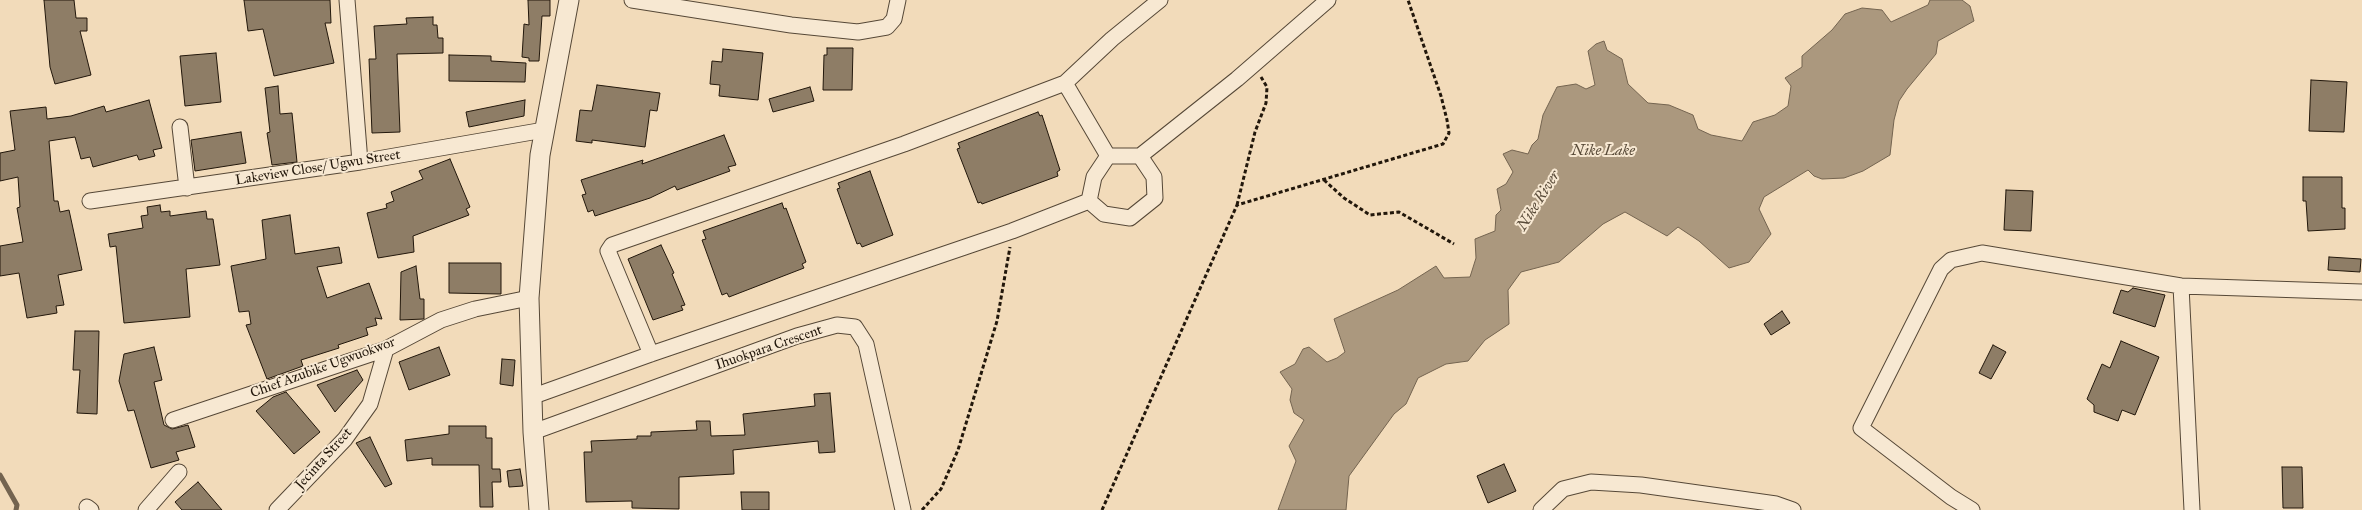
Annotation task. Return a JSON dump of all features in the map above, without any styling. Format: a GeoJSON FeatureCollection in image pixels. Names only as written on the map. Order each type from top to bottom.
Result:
{"type":"FeatureCollection","features":[{"type":"Feature","properties":{"kind":"street"},"geometry":{"type":"LineString","coordinates":[[348,0],[360,162]]}},
{"type":"Feature","properties":{"kind":"street"},"geometry":{"type":"LineString","coordinates":[[539,510],[531,397],[529,298],[544,130],[570,0]]}},
{"type":"Feature","properties":{"kind":"street"},"geometry":{"type":"LineString","coordinates":[[632,0],[791,25],[858,32],[887,27],[894,19],[898,0]]}},
{"type":"Feature","properties":{"kind":"street"},"geometry":{"type":"LineString","coordinates":[[651,354],[608,251],[612,245],[904,144],[1065,82],[1112,39],[1160,0]]}},
{"type":"Feature","properties":{"kind":"street"},"geometry":{"type":"LineString","coordinates":[[1108,156],[1140,156],[1237,79],[1328,0]]}},
{"type":"Feature","properties":{"kind":"street"},"geometry":{"type":"LineString","coordinates":[[1065,82],[1108,156]]}},
{"type":"Feature","properties":{"kind":"street"},"geometry":{"type":"LineString","coordinates":[[180,128],[187,188]]}},
{"type":"Feature","properties":{"kind":"street","name":"Lakeview Close/ Ugwu Street"},"geometry":{"type":"LineString","coordinates":[[90,201],[360,162],[544,130]]}},
{"type":"Feature","properties":{"kind":"street"},"geometry":{"type":"LineString","coordinates":[[1089,201],[1094,178],[1108,156]]}},
{"type":"Feature","properties":{"kind":"street"},"geometry":{"type":"LineString","coordinates":[[1089,201],[1104,214],[1130,218],[1155,198],[1154,177],[1140,156]]}},
{"type":"Feature","properties":{"kind":"street"},"geometry":{"type":"LineString","coordinates":[[531,397],[1012,231],[1089,201]]}},
{"type":"Feature","properties":{"kind":"street"},"geometry":{"type":"LineString","coordinates":[[1972,510],[1861,428],[1941,269],[1950,260],[1982,253],[2181,286],[2362,292]]}},
{"type":"Feature","properties":{"kind":"street"},"geometry":{"type":"LineString","coordinates":[[2181,286],[2192,510]]}},
{"type":"Feature","properties":{"kind":"street","name":"Chief Azubike Ugwuokwor"},"geometry":{"type":"LineString","coordinates":[[173,420],[386,349],[441,320],[475,309],[529,298]]}},
{"type":"Feature","properties":{"kind":"street","name":"Ihuokpara Crescent"},"geometry":{"type":"LineString","coordinates":[[533,432],[797,336],[838,324],[855,326],[866,344],[903,510]]}},
{"type":"Feature","properties":{"kind":"street","name":"Jecinta Street"},"geometry":{"type":"LineString","coordinates":[[277,510],[345,439],[370,404],[386,349]]}},
{"type":"Feature","properties":{"kind":"street"},"geometry":{"type":"LineString","coordinates":[[146,510],[179,472]]}},
{"type":"Feature","properties":{"kind":"street"},"geometry":{"type":"LineString","coordinates":[[1542,510],[1563,489],[1591,482],[1641,485],[1728,497],[1776,504],[1793,510]]}},
{"type":"Feature","properties":{"kind":"path"},"geometry":{"type":"LineString","coordinates":[[1237,206],[1443,144],[1449,133],[1441,96],[1408,0]]}},
{"type":"Feature","properties":{"kind":"path"},"geometry":{"type":"LineString","coordinates":[[1102,510],[1237,206],[1255,132],[1266,103],[1267,87],[1252,64]]}},
{"type":"Feature","properties":{"kind":"path"},"geometry":{"type":"LineString","coordinates":[[1323,180],[1344,198],[1370,214],[1399,212],[1454,244]]}},
{"type":"Feature","properties":{"kind":"path"},"geometry":{"type":"LineString","coordinates":[[922,510],[941,489],[958,450],[997,321],[1004,289],[1012,231]]}},
{"type":"Feature","properties":{"kind":"water","name":"Nike Lake"},"geometry":{"type":"Polygon","coordinates":[[[1930,0],[1962,0],[1970,6],[1974,21],[1938,41],[1936,54],[1899,101],[1894,120],[1890,155],[1863,171],[1844,178],[1822,179],[1814,176],[1808,170],[1764,197],[1759,209],[1771,234],[1749,262],[1729,268],[1699,241],[1678,227],[1667,236],[1625,212],[1603,224],[1559,262],[1521,272],[1508,290],[1509,324],[1485,340],[1468,361],[1446,364],[1418,378],[1406,404],[1394,414],[1349,476],[1346,510],[1278,510],[1296,461],[1289,446],[1304,420],[1294,413],[1290,400],[1292,389],[1280,372],[1295,364],[1303,349],[1309,347],[1327,362],[1337,358],[1345,352],[1334,319],[1398,290],[1436,266],[1444,278],[1470,277],[1476,258],[1475,239],[1495,231],[1496,215],[1501,210],[1497,189],[1506,184],[1513,172],[1503,154],[1512,150],[1528,154],[1532,145],[1538,139],[1543,115],[1557,87],[1576,84],[1586,89],[1595,85],[1588,51],[1596,44],[1604,41],[1607,50],[1622,59],[1628,84],[1648,103],[1669,105],[1693,115],[1698,129],[1711,135],[1742,141],[1753,122],[1775,115],[1788,106],[1791,86],[1785,78],[1802,67],[1802,56],[1832,30],[1845,14],[1862,8],[1882,10],[1891,22],[1928,5],[1930,0]]]}},
{"type":"Feature","properties":{"kind":"building"},"geometry":{"type":"Polygon","coordinates":[[[44,0],[74,0],[76,18],[87,18],[87,31],[80,31],[91,75],[55,84],[50,67],[44,0]]]}},
{"type":"Feature","properties":{"kind":"building"},"geometry":{"type":"Polygon","coordinates":[[[244,0],[330,0],[331,23],[325,23],[334,63],[274,76],[263,29],[248,31],[244,0]]]}},
{"type":"Feature","properties":{"kind":"building"},"geometry":{"type":"Polygon","coordinates":[[[528,0],[550,0],[550,16],[542,16],[539,61],[529,61],[529,58],[522,57],[524,24],[529,25],[528,0]]]}},
{"type":"Feature","properties":{"kind":"building"},"geometry":{"type":"Polygon","coordinates":[[[433,17],[433,25],[437,25],[438,38],[443,38],[443,53],[397,54],[400,132],[372,133],[369,59],[376,59],[374,26],[407,24],[406,18],[433,17]]]}},
{"type":"Feature","properties":{"kind":"building"},"geometry":{"type":"Polygon","coordinates":[[[827,48],[853,48],[852,90],[823,90],[824,55],[827,55],[827,48]]]}},
{"type":"Feature","properties":{"kind":"building"},"geometry":{"type":"Polygon","coordinates":[[[723,49],[763,53],[758,100],[719,96],[720,85],[710,84],[712,61],[722,62],[723,49]]]}},
{"type":"Feature","properties":{"kind":"building"},"geometry":{"type":"Polygon","coordinates":[[[216,53],[221,102],[185,106],[180,56],[216,53]]]}},
{"type":"Feature","properties":{"kind":"building"},"geometry":{"type":"Polygon","coordinates":[[[449,55],[491,56],[491,61],[526,63],[525,82],[449,81],[449,55]]]}},
{"type":"Feature","properties":{"kind":"building"},"geometry":{"type":"Polygon","coordinates":[[[2311,80],[2347,82],[2344,132],[2309,131],[2311,80]]]}},
{"type":"Feature","properties":{"kind":"building"},"geometry":{"type":"Polygon","coordinates":[[[597,85],[660,93],[657,111],[650,110],[645,147],[592,140],[592,143],[576,141],[580,110],[592,111],[597,85]]]}},
{"type":"Feature","properties":{"kind":"building"},"geometry":{"type":"Polygon","coordinates":[[[278,86],[280,114],[292,113],[297,162],[272,165],[267,133],[270,132],[265,88],[278,86]]]}},
{"type":"Feature","properties":{"kind":"building"},"geometry":{"type":"Polygon","coordinates":[[[810,87],[814,101],[773,112],[769,99],[810,87]]]}},
{"type":"Feature","properties":{"kind":"building"},"geometry":{"type":"Polygon","coordinates":[[[149,100],[162,148],[153,150],[155,156],[139,160],[137,155],[93,167],[90,157],[81,159],[75,137],[49,141],[54,201],[58,201],[60,212],[69,210],[82,270],[58,275],[64,305],[56,306],[57,313],[27,318],[19,273],[0,276],[0,246],[23,242],[17,208],[20,207],[18,177],[0,181],[0,153],[15,150],[10,111],[46,107],[47,119],[71,116],[104,106],[106,112],[149,100]]]}},
{"type":"Feature","properties":{"kind":"building"},"geometry":{"type":"Polygon","coordinates":[[[525,100],[524,116],[469,127],[466,112],[525,100]]]}},
{"type":"Feature","properties":{"kind":"building"},"geometry":{"type":"Polygon","coordinates":[[[1038,112],[1040,116],[1042,115],[1060,170],[1057,172],[1058,176],[982,204],[981,202],[978,203],[957,149],[960,148],[958,143],[1038,112]]]}},
{"type":"Feature","properties":{"kind":"building"},"geometry":{"type":"Polygon","coordinates":[[[241,132],[246,163],[195,171],[191,140],[241,132]]]}},
{"type":"Feature","properties":{"kind":"building"},"geometry":{"type":"Polygon","coordinates":[[[724,135],[736,165],[728,167],[730,171],[677,190],[675,186],[650,198],[595,216],[593,210],[588,212],[582,195],[586,194],[581,180],[643,160],[642,164],[724,135]]]}},
{"type":"Feature","properties":{"kind":"building"},"geometry":{"type":"Polygon","coordinates":[[[450,159],[470,207],[466,209],[469,215],[413,236],[414,252],[378,258],[367,213],[387,208],[386,204],[394,201],[391,192],[423,179],[419,171],[450,159]]]}},
{"type":"Feature","properties":{"kind":"building"},"geometry":{"type":"Polygon","coordinates":[[[870,171],[893,235],[862,247],[860,243],[857,244],[837,189],[840,188],[838,183],[870,171]]]}},
{"type":"Feature","properties":{"kind":"building"},"geometry":{"type":"Polygon","coordinates":[[[2303,177],[2342,177],[2342,208],[2345,208],[2345,229],[2308,231],[2306,201],[2303,201],[2303,177]]]}},
{"type":"Feature","properties":{"kind":"building"},"geometry":{"type":"Polygon","coordinates":[[[2006,190],[2033,191],[2031,231],[2004,230],[2006,190]]]}},
{"type":"Feature","properties":{"kind":"building"},"geometry":{"type":"Polygon","coordinates":[[[782,203],[784,209],[786,208],[806,262],[802,264],[804,268],[729,297],[727,293],[722,295],[702,240],[706,239],[703,231],[782,203]]]}},
{"type":"Feature","properties":{"kind":"building"},"geometry":{"type":"Polygon","coordinates":[[[160,205],[161,212],[170,211],[170,216],[206,211],[207,219],[213,219],[220,265],[186,269],[190,317],[124,323],[116,246],[110,247],[108,234],[143,228],[141,216],[148,215],[147,207],[160,205]]]}},
{"type":"Feature","properties":{"kind":"building"},"geometry":{"type":"Polygon","coordinates":[[[290,215],[295,254],[339,247],[342,263],[317,267],[327,298],[369,283],[382,319],[375,318],[377,325],[366,328],[368,335],[338,345],[339,348],[301,360],[303,366],[267,379],[246,325],[251,324],[249,311],[239,312],[231,266],[266,259],[262,220],[290,215]]]}},
{"type":"Feature","properties":{"kind":"building"},"geometry":{"type":"Polygon","coordinates":[[[661,245],[674,273],[672,274],[685,305],[681,306],[683,310],[653,320],[628,259],[661,245]]]}},
{"type":"Feature","properties":{"kind":"building"},"geometry":{"type":"Polygon","coordinates":[[[2329,257],[2361,259],[2360,272],[2328,270],[2329,257]]]}},
{"type":"Feature","properties":{"kind":"building"},"geometry":{"type":"Polygon","coordinates":[[[449,263],[501,263],[501,294],[449,293],[449,263]]]}},
{"type":"Feature","properties":{"kind":"building"},"geometry":{"type":"Polygon","coordinates":[[[416,266],[420,299],[424,299],[424,319],[400,320],[401,272],[416,266]]]}},
{"type":"Feature","properties":{"kind":"building"},"geometry":{"type":"Polygon","coordinates":[[[2133,288],[2165,295],[2155,327],[2113,313],[2121,290],[2128,292],[2133,288]]]}},
{"type":"Feature","properties":{"kind":"building"},"geometry":{"type":"Polygon","coordinates":[[[1782,311],[1790,323],[1771,335],[1764,324],[1782,311]]]}},
{"type":"Feature","properties":{"kind":"building"},"geometry":{"type":"Polygon","coordinates":[[[75,331],[99,331],[97,414],[77,413],[80,370],[73,370],[75,331]]]}},
{"type":"Feature","properties":{"kind":"building"},"geometry":{"type":"Polygon","coordinates":[[[2121,341],[2159,357],[2135,415],[2122,410],[2118,421],[2094,412],[2094,405],[2087,399],[2102,364],[2110,368],[2121,341]]]}},
{"type":"Feature","properties":{"kind":"building"},"geometry":{"type":"Polygon","coordinates":[[[1993,345],[2006,352],[1991,379],[1979,373],[1993,345]]]}},
{"type":"Feature","properties":{"kind":"building"},"geometry":{"type":"Polygon","coordinates":[[[154,347],[162,380],[154,382],[164,425],[172,429],[188,425],[195,447],[176,452],[179,460],[151,468],[134,410],[128,411],[119,381],[124,354],[154,347]]]}},
{"type":"Feature","properties":{"kind":"building"},"geometry":{"type":"Polygon","coordinates":[[[439,347],[450,375],[409,390],[399,362],[439,347]]]}},
{"type":"Feature","properties":{"kind":"building"},"geometry":{"type":"Polygon","coordinates":[[[502,359],[515,360],[513,386],[500,384],[502,359]]]}},
{"type":"Feature","properties":{"kind":"building"},"geometry":{"type":"Polygon","coordinates":[[[357,370],[363,380],[335,412],[317,385],[357,370]]]}},
{"type":"Feature","properties":{"kind":"building"},"geometry":{"type":"Polygon","coordinates":[[[286,392],[320,432],[294,454],[256,411],[273,397],[286,392]]]}},
{"type":"Feature","properties":{"kind":"building"},"geometry":{"type":"Polygon","coordinates":[[[830,393],[835,452],[819,453],[818,441],[733,450],[734,474],[679,477],[679,509],[632,508],[632,501],[586,502],[584,452],[592,452],[591,441],[637,439],[637,436],[651,436],[651,432],[697,430],[696,421],[710,421],[711,436],[745,435],[743,414],[815,406],[814,394],[830,393]]]}},
{"type":"Feature","properties":{"kind":"building"},"geometry":{"type":"Polygon","coordinates":[[[449,426],[486,426],[486,438],[492,438],[492,469],[500,469],[501,482],[492,482],[493,507],[480,507],[479,465],[432,465],[432,458],[407,461],[405,440],[449,434],[449,426]]]}},
{"type":"Feature","properties":{"kind":"building"},"geometry":{"type":"Polygon","coordinates":[[[370,437],[392,484],[385,487],[356,443],[370,437]]]}},
{"type":"Feature","properties":{"kind":"building"},"geometry":{"type":"Polygon","coordinates":[[[1504,464],[1516,491],[1488,503],[1477,476],[1504,464]]]}},
{"type":"Feature","properties":{"kind":"building"},"geometry":{"type":"Polygon","coordinates":[[[2282,467],[2302,467],[2303,508],[2283,508],[2282,467]]]}},
{"type":"Feature","properties":{"kind":"building"},"geometry":{"type":"Polygon","coordinates":[[[520,469],[523,486],[509,487],[507,471],[520,469]]]}},
{"type":"Feature","properties":{"kind":"building"},"geometry":{"type":"Polygon","coordinates":[[[198,482],[222,510],[182,510],[175,502],[198,482]]]}},
{"type":"Feature","properties":{"kind":"building"},"geometry":{"type":"Polygon","coordinates":[[[741,492],[769,492],[769,510],[742,510],[741,492]]]}},
{"type":"Feature","properties":{"kind":"waterway"},"geometry":{"type":"LineString","coordinates":[[0,475],[17,505],[16,510]]}},
{"type":"Feature","properties":{"kind":"water label","name":"Nike River"},"geometry":{"type":"Point","coordinates":[1539,201]}}]}
